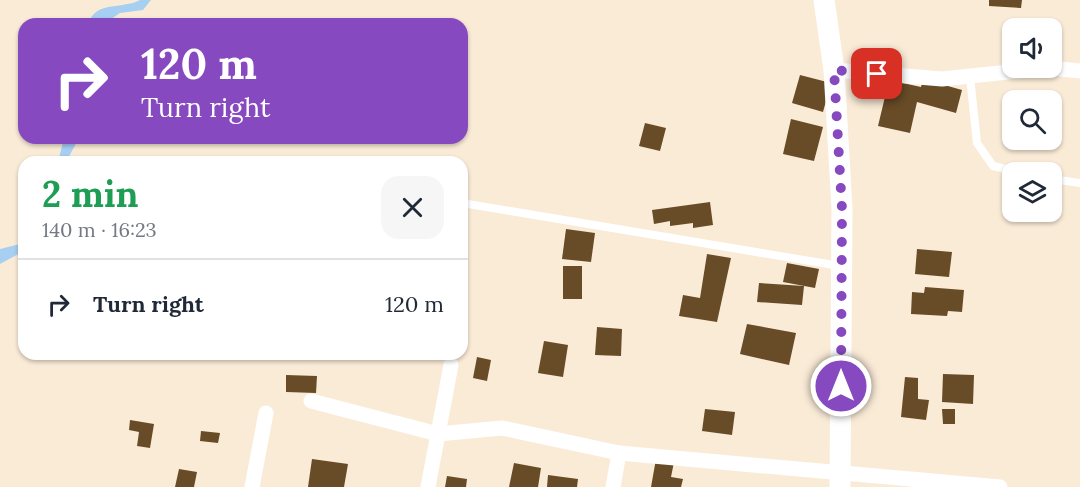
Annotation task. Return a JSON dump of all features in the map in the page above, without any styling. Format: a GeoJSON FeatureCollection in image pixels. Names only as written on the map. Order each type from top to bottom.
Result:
{"type":"FeatureCollection","features":[{"type":"Feature","properties":{"kind":"main road"},"geometry":{"type":"LineString","coordinates":[[824,0],[834,70],[842,209],[840,479]]}},
{"type":"Feature","properties":{"kind":"street"},"geometry":{"type":"LineString","coordinates":[[1062,69],[1080,71]]}},
{"type":"Feature","properties":{"kind":"street"},"geometry":{"type":"LineString","coordinates":[[834,70],[942,79],[1002,73]]}},
{"type":"Feature","properties":{"kind":"street"},"geometry":{"type":"LineString","coordinates":[[428,487],[451,365]]}},
{"type":"Feature","properties":{"kind":"street"},"geometry":{"type":"LineString","coordinates":[[311,401],[438,434],[502,428],[619,453],[840,479],[1000,487]]}},
{"type":"Feature","properties":{"kind":"street"},"geometry":{"type":"LineString","coordinates":[[252,487],[266,413]]}},
{"type":"Feature","properties":{"kind":"street"},"geometry":{"type":"LineString","coordinates":[[613,487],[619,453]]}},
{"type":"Feature","properties":{"kind":"lane"},"geometry":{"type":"LineString","coordinates":[[970,77],[977,143],[993,166],[1002,168]]}},
{"type":"Feature","properties":{"kind":"lane"},"geometry":{"type":"LineString","coordinates":[[1062,180],[1080,183]]}},
{"type":"Feature","properties":{"kind":"lane"},"geometry":{"type":"LineString","coordinates":[[468,204],[842,267]]}},
{"type":"Feature","properties":{"kind":"water"},"geometry":{"type":"Polygon","coordinates":[[[140,0],[151,0],[143,10],[120,13],[113,18],[91,18],[103,8],[140,0]]]}},
{"type":"Feature","properties":{"kind":"water"},"geometry":{"type":"Polygon","coordinates":[[[62,144],[76,144],[69,156],[60,156],[62,144]]]}},
{"type":"Feature","properties":{"kind":"water"},"geometry":{"type":"Polygon","coordinates":[[[18,244],[18,254],[0,264],[0,249],[18,244]]]}},
{"type":"Feature","properties":{"kind":"building"},"geometry":{"type":"Polygon","coordinates":[[[989,0],[1022,0],[1021,8],[989,6],[989,0]]]}},
{"type":"Feature","properties":{"kind":"building"},"geometry":{"type":"Polygon","coordinates":[[[800,75],[831,83],[823,112],[792,103],[800,75]]]}},
{"type":"Feature","properties":{"kind":"building"},"geometry":{"type":"Polygon","coordinates":[[[923,79],[962,90],[956,113],[917,102],[910,133],[878,126],[889,80],[921,87],[923,79]]]}},
{"type":"Feature","properties":{"kind":"building"},"geometry":{"type":"Polygon","coordinates":[[[791,119],[823,127],[814,161],[783,154],[791,119]]]}},
{"type":"Feature","properties":{"kind":"building"},"geometry":{"type":"Polygon","coordinates":[[[645,123],[666,128],[660,151],[639,146],[645,123]]]}},
{"type":"Feature","properties":{"kind":"building"},"geometry":{"type":"Polygon","coordinates":[[[710,202],[713,225],[693,228],[693,223],[670,226],[670,221],[654,224],[652,210],[710,202]]]}},
{"type":"Feature","properties":{"kind":"building"},"geometry":{"type":"Polygon","coordinates":[[[566,229],[595,233],[591,262],[562,259],[566,229]]]}},
{"type":"Feature","properties":{"kind":"building"},"geometry":{"type":"Polygon","coordinates":[[[917,249],[952,252],[949,277],[915,274],[917,249]]]}},
{"type":"Feature","properties":{"kind":"building"},"geometry":{"type":"Polygon","coordinates":[[[707,254],[731,258],[717,322],[679,316],[683,295],[700,298],[707,254]]]}},
{"type":"Feature","properties":{"kind":"building"},"geometry":{"type":"Polygon","coordinates":[[[787,263],[819,269],[815,288],[783,282],[787,263]]]}},
{"type":"Feature","properties":{"kind":"building"},"geometry":{"type":"Polygon","coordinates":[[[563,266],[582,266],[582,299],[563,299],[563,266]]]}},
{"type":"Feature","properties":{"kind":"building"},"geometry":{"type":"Polygon","coordinates":[[[759,283],[804,286],[802,305],[757,302],[759,283]]]}},
{"type":"Feature","properties":{"kind":"building"},"geometry":{"type":"Polygon","coordinates":[[[925,287],[964,290],[962,312],[948,311],[947,316],[911,314],[912,292],[924,293],[925,287]]]}},
{"type":"Feature","properties":{"kind":"building"},"geometry":{"type":"Polygon","coordinates":[[[747,324],[796,333],[789,365],[740,354],[747,324]]]}},
{"type":"Feature","properties":{"kind":"building"},"geometry":{"type":"Polygon","coordinates":[[[597,327],[622,329],[621,356],[595,355],[597,327]]]}},
{"type":"Feature","properties":{"kind":"building"},"geometry":{"type":"Polygon","coordinates":[[[544,341],[568,345],[563,377],[538,373],[544,341]]]}},
{"type":"Feature","properties":{"kind":"building"},"geometry":{"type":"Polygon","coordinates":[[[477,357],[491,360],[487,381],[473,378],[477,357]]]}},
{"type":"Feature","properties":{"kind":"building"},"geometry":{"type":"Polygon","coordinates":[[[943,374],[974,375],[973,404],[942,402],[943,374]]]}},
{"type":"Feature","properties":{"kind":"building"},"geometry":{"type":"Polygon","coordinates":[[[286,375],[317,376],[316,393],[286,392],[286,375]]]}},
{"type":"Feature","properties":{"kind":"building"},"geometry":{"type":"Polygon","coordinates":[[[905,377],[918,378],[918,399],[929,400],[926,420],[901,417],[905,377]]]}},
{"type":"Feature","properties":{"kind":"building"},"geometry":{"type":"Polygon","coordinates":[[[705,409],[735,412],[732,435],[702,431],[705,409]]]}},
{"type":"Feature","properties":{"kind":"building"},"geometry":{"type":"Polygon","coordinates":[[[942,409],[955,409],[955,424],[943,424],[942,409]]]}},
{"type":"Feature","properties":{"kind":"building"},"geometry":{"type":"Polygon","coordinates":[[[130,420],[154,424],[150,448],[137,446],[139,432],[129,430],[130,420]]]}},
{"type":"Feature","properties":{"kind":"building"},"geometry":{"type":"Polygon","coordinates":[[[201,431],[220,433],[218,443],[200,441],[201,431]]]}},
{"type":"Feature","properties":{"kind":"building"},"geometry":{"type":"Polygon","coordinates":[[[312,459],[348,464],[344,487],[308,487],[312,459]]]}},
{"type":"Feature","properties":{"kind":"building"},"geometry":{"type":"Polygon","coordinates":[[[656,459],[674,462],[671,477],[683,479],[681,487],[651,487],[656,459]]]}},
{"type":"Feature","properties":{"kind":"building"},"geometry":{"type":"Polygon","coordinates":[[[514,463],[541,468],[538,487],[509,487],[514,463]]]}},
{"type":"Feature","properties":{"kind":"building"},"geometry":{"type":"Polygon","coordinates":[[[179,469],[197,472],[194,487],[175,487],[179,469]]]}},
{"type":"Feature","properties":{"kind":"building"},"geometry":{"type":"Polygon","coordinates":[[[548,475],[578,479],[577,487],[547,487],[548,475]]]}},
{"type":"Feature","properties":{"kind":"building"},"geometry":{"type":"Polygon","coordinates":[[[447,476],[467,479],[466,487],[445,487],[447,476]]]}},
{"type":"Feature","properties":{"kind":"route"},"geometry":{"type":"LineString","coordinates":[[841,386],[842,209],[834,70],[877,74]]}}]}
